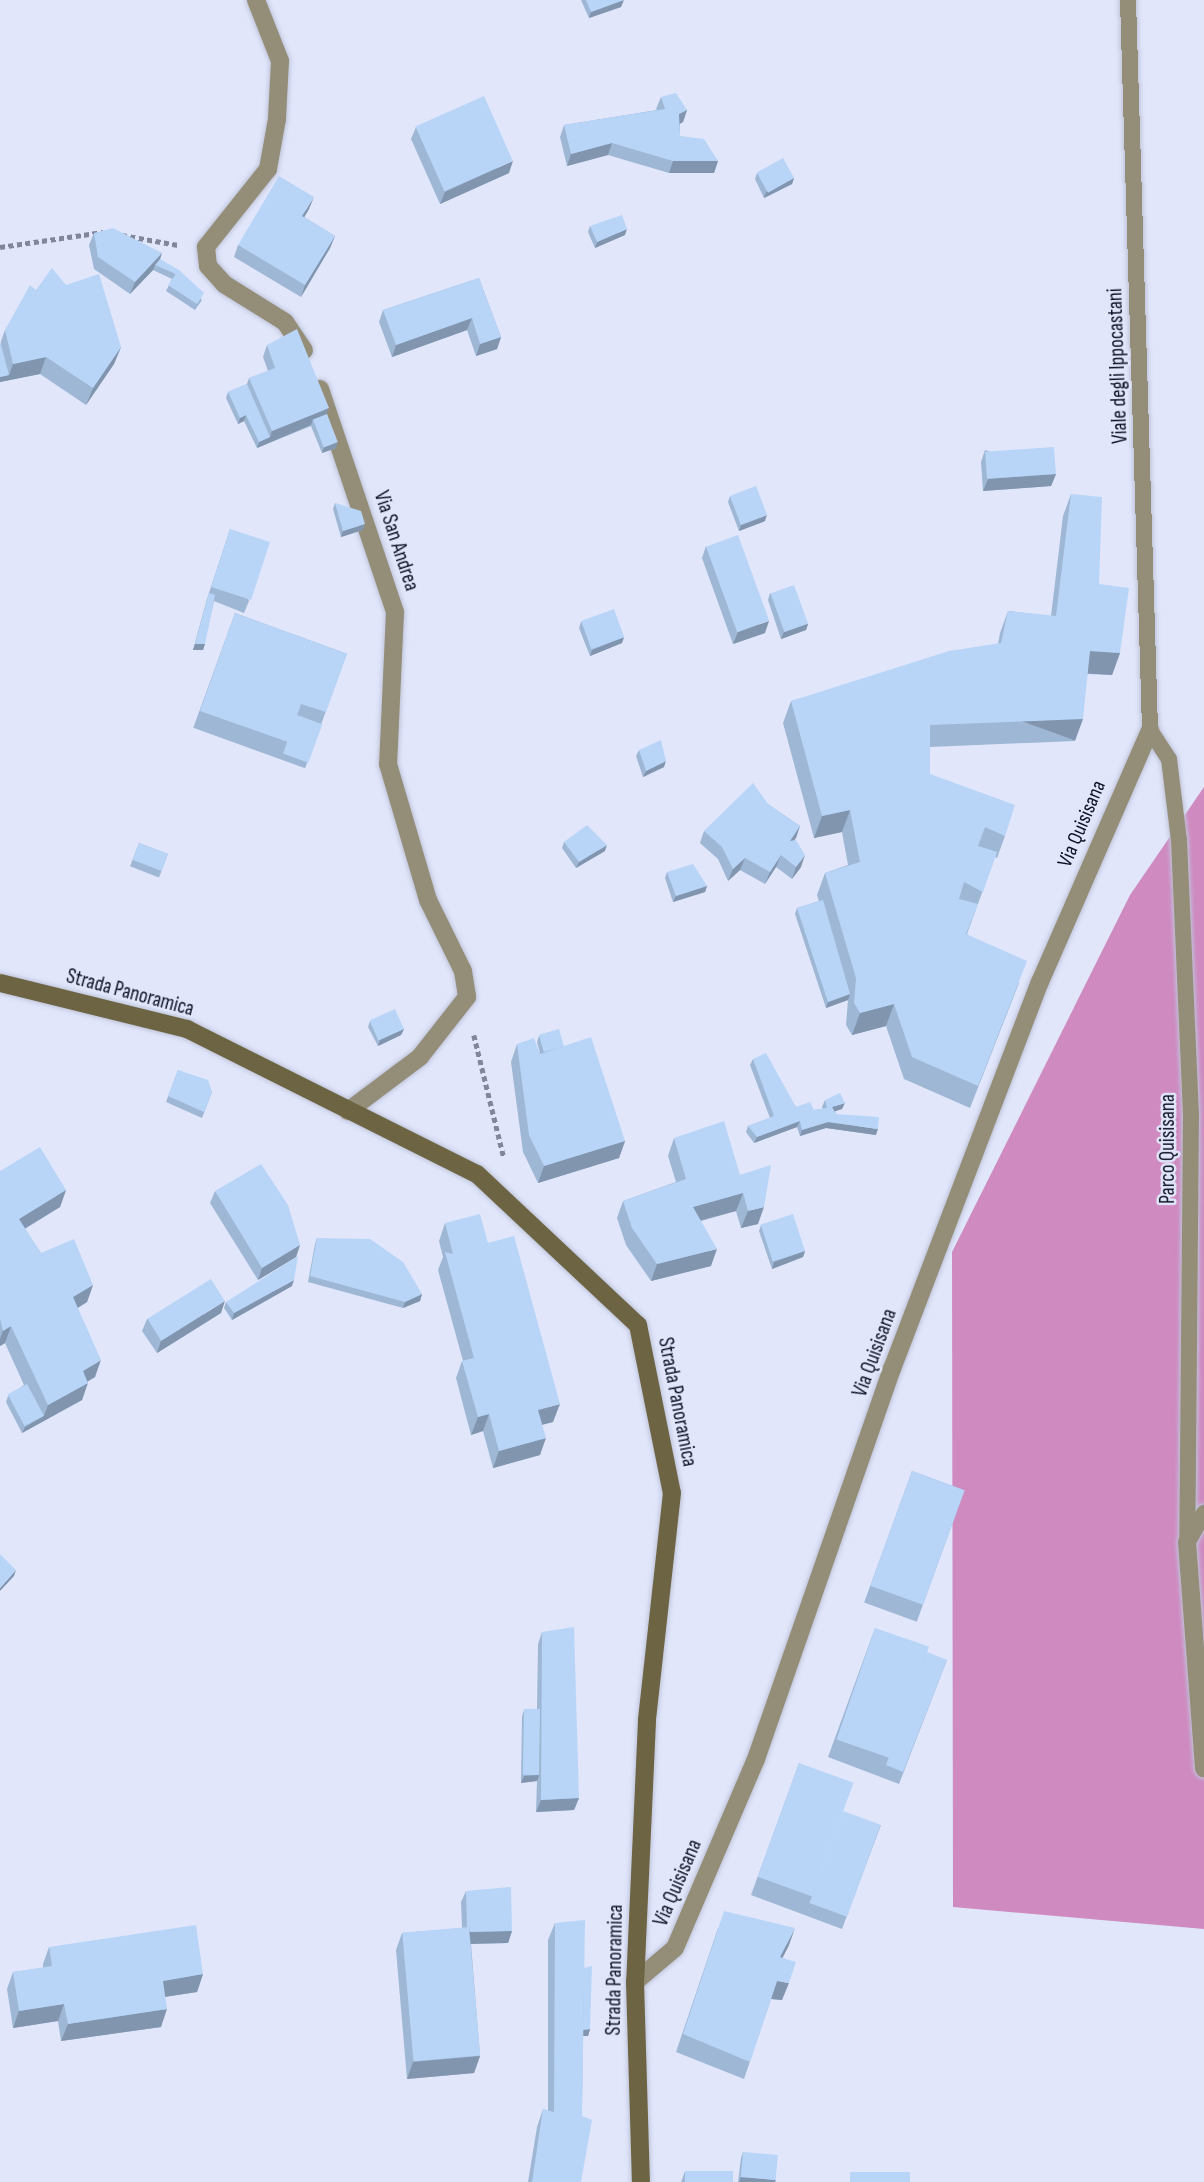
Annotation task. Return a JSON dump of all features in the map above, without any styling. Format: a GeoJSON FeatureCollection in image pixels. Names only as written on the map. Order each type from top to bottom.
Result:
{"type":"FeatureCollection","features":[{"type":"Feature","properties":{"kind":"main road","name":"Strada Panoramica"},"geometry":{"type":"LineString","coordinates":[[0,983],[187,1029],[477,1174],[638,1325],[671,1493],[648,1721],[635,1982],[641,2182]]}},
{"type":"Feature","properties":{"kind":"street"},"geometry":{"type":"LineString","coordinates":[[207,256],[206,247],[268,169],[280,61],[256,0]]}},
{"type":"Feature","properties":{"kind":"street","name":"Via San Andrea"},"geometry":{"type":"LineString","coordinates":[[207,256],[224,284],[285,322],[300,339],[338,435],[395,612],[388,764],[428,900],[463,971],[463,1004]]}},
{"type":"Feature","properties":{"kind":"street","name":"Via Quisisana"},"geometry":{"type":"LineString","coordinates":[[635,1982],[675,1948],[756,1759],[892,1369],[1040,982],[1150,730]]}},
{"type":"Feature","properties":{"kind":"street"},"geometry":{"type":"LineString","coordinates":[[348,1111],[420,1057],[463,1004]]}},
{"type":"Feature","properties":{"kind":"street"},"geometry":{"type":"LineString","coordinates":[[1188,1542],[1204,1768]]}},
{"type":"Feature","properties":{"kind":"lane","name":"Viale degli Ippocastani"},"geometry":{"type":"LineString","coordinates":[[1128,0],[1150,730]]}},
{"type":"Feature","properties":{"kind":"lane","name":"Parco Quisisana"},"geometry":{"type":"LineString","coordinates":[[1150,730],[1169,759],[1180,854],[1191,1114],[1188,1542]]}},
{"type":"Feature","properties":{"kind":"lane"},"geometry":{"type":"LineString","coordinates":[[1188,1542],[1204,1513]]}},
{"type":"Feature","properties":{"kind":"path"},"geometry":{"type":"LineString","coordinates":[[0,247],[94,231],[169,241],[207,256]]}},
{"type":"Feature","properties":{"kind":"path"},"geometry":{"type":"LineString","coordinates":[[463,1004],[490,1082],[501,1150]]}},
{"type":"Feature","properties":{"kind":"shaded area"},"geometry":{"type":"Polygon","coordinates":[[[1204,787],[1204,1929],[953,1907],[952,1252],[1130,895],[1204,787]]]}},
{"type":"Feature","properties":{"kind":"building"},"geometry":{"type":"Polygon","coordinates":[[[586,0],[624,0],[591,12],[586,0]]]}},
{"type":"Feature","properties":{"kind":"building"},"geometry":{"type":"Polygon","coordinates":[[[676,93],[687,110],[679,114],[680,136],[704,139],[718,161],[673,161],[612,143],[571,154],[564,125],[665,109],[661,97],[676,93]]]}},
{"type":"Feature","properties":{"kind":"building"},"geometry":{"type":"Polygon","coordinates":[[[484,96],[513,161],[444,191],[415,127],[484,96]]]}},
{"type":"Feature","properties":{"kind":"building"},"geometry":{"type":"Polygon","coordinates":[[[783,158],[794,178],[768,193],[757,173],[783,158]]]}},
{"type":"Feature","properties":{"kind":"building"},"geometry":{"type":"Polygon","coordinates":[[[279,176],[314,197],[302,216],[335,236],[305,285],[238,245],[279,176]]]}},
{"type":"Feature","properties":{"kind":"building"},"geometry":{"type":"Polygon","coordinates":[[[622,215],[627,229],[597,242],[590,226],[622,215]]]}},
{"type":"Feature","properties":{"kind":"building"},"geometry":{"type":"Polygon","coordinates":[[[113,228],[162,253],[135,282],[98,257],[94,233],[113,228]]]}},
{"type":"Feature","properties":{"kind":"building"},"geometry":{"type":"Polygon","coordinates":[[[160,259],[179,270],[204,293],[197,304],[168,285],[176,274],[155,265],[160,259]]]}},
{"type":"Feature","properties":{"kind":"building"},"geometry":{"type":"Polygon","coordinates":[[[52,268],[66,285],[99,274],[121,347],[93,388],[46,357],[13,364],[5,330],[30,285],[36,290],[52,268]]]}},
{"type":"Feature","properties":{"kind":"building"},"geometry":{"type":"Polygon","coordinates":[[[479,278],[501,337],[480,344],[472,318],[396,345],[383,310],[479,278]]]}},
{"type":"Feature","properties":{"kind":"building"},"geometry":{"type":"Polygon","coordinates":[[[297,329],[329,408],[272,431],[249,378],[275,368],[267,345],[297,329]]]}},
{"type":"Feature","properties":{"kind":"building"},"geometry":{"type":"Polygon","coordinates":[[[0,341],[9,375],[0,377],[0,341]]]}},
{"type":"Feature","properties":{"kind":"building"},"geometry":{"type":"Polygon","coordinates":[[[247,384],[270,437],[259,442],[246,415],[240,418],[228,392],[247,384]]]}},
{"type":"Feature","properties":{"kind":"building"},"geometry":{"type":"Polygon","coordinates":[[[327,414],[338,442],[324,447],[313,419],[327,414]]]}},
{"type":"Feature","properties":{"kind":"building"},"geometry":{"type":"Polygon","coordinates":[[[1054,447],[1056,474],[987,479],[985,452],[1054,447]]]}},
{"type":"Feature","properties":{"kind":"building"},"geometry":{"type":"Polygon","coordinates":[[[756,486],[767,515],[741,525],[730,496],[756,486]]]}},
{"type":"Feature","properties":{"kind":"building"},"geometry":{"type":"Polygon","coordinates":[[[1071,494],[1102,497],[1099,584],[1129,588],[1120,653],[1090,651],[1083,719],[930,725],[930,774],[1015,805],[1005,836],[985,827],[978,846],[997,852],[983,892],[964,882],[959,899],[978,904],[966,934],[1027,961],[978,1086],[912,1057],[894,1004],[860,1013],[854,1003],[856,978],[825,873],[860,862],[850,810],[822,816],[791,701],[949,651],[1001,643],[1008,611],[1056,616],[1071,494]]]}},
{"type":"Feature","properties":{"kind":"building"},"geometry":{"type":"Polygon","coordinates":[[[335,503],[361,511],[365,524],[343,531],[335,503]]]}},
{"type":"Feature","properties":{"kind":"building"},"geometry":{"type":"Polygon","coordinates":[[[230,529],[270,542],[251,600],[211,587],[230,529]]]}},
{"type":"Feature","properties":{"kind":"building"},"geometry":{"type":"Polygon","coordinates":[[[738,535],[769,621],[737,632],[706,547],[738,535]]]}},
{"type":"Feature","properties":{"kind":"building"},"geometry":{"type":"Polygon","coordinates":[[[794,585],[808,624],[785,632],[771,594],[794,585]]]}},
{"type":"Feature","properties":{"kind":"building"},"geometry":{"type":"Polygon","coordinates":[[[209,593],[215,595],[205,644],[195,644],[209,593]]]}},
{"type":"Feature","properties":{"kind":"building"},"geometry":{"type":"Polygon","coordinates":[[[614,609],[624,637],[591,649],[581,621],[614,609]]]}},
{"type":"Feature","properties":{"kind":"building"},"geometry":{"type":"Polygon","coordinates":[[[235,613],[347,654],[326,712],[301,704],[288,742],[200,711],[235,613]]]}},
{"type":"Feature","properties":{"kind":"building"},"geometry":{"type":"Polygon","coordinates":[[[297,715],[322,724],[308,763],[283,754],[297,715]]]}},
{"type":"Feature","properties":{"kind":"building"},"geometry":{"type":"Polygon","coordinates":[[[661,740],[666,761],[646,771],[639,750],[661,740]]]}},
{"type":"Feature","properties":{"kind":"building"},"geometry":{"type":"Polygon","coordinates":[[[753,783],[768,804],[800,826],[790,841],[796,840],[805,855],[796,867],[781,855],[770,872],[745,858],[733,869],[722,847],[704,831],[753,783]]]}},
{"type":"Feature","properties":{"kind":"building"},"geometry":{"type":"Polygon","coordinates":[[[587,825],[607,845],[579,862],[564,842],[587,825]]]}},
{"type":"Feature","properties":{"kind":"building"},"geometry":{"type":"Polygon","coordinates":[[[139,843],[168,854],[161,871],[133,860],[139,843]]]}},
{"type":"Feature","properties":{"kind":"building"},"geometry":{"type":"Polygon","coordinates":[[[693,864],[707,886],[676,896],[667,872],[693,864]]]}},
{"type":"Feature","properties":{"kind":"building"},"geometry":{"type":"Polygon","coordinates":[[[823,900],[850,994],[828,1002],[797,908],[823,900]]]}},
{"type":"Feature","properties":{"kind":"building"},"geometry":{"type":"Polygon","coordinates":[[[395,1009],[404,1029],[378,1040],[369,1020],[395,1009]]]}},
{"type":"Feature","properties":{"kind":"building"},"geometry":{"type":"Polygon","coordinates":[[[559,1029],[564,1046],[544,1052],[539,1035],[559,1029]]]}},
{"type":"Feature","properties":{"kind":"building"},"geometry":{"type":"Polygon","coordinates":[[[591,1037],[625,1141],[544,1166],[529,1135],[517,1044],[534,1038],[540,1054],[591,1037]]]}},
{"type":"Feature","properties":{"kind":"building"},"geometry":{"type":"Polygon","coordinates":[[[766,1053],[796,1107],[810,1102],[814,1110],[827,1108],[825,1100],[840,1093],[845,1103],[832,1107],[836,1114],[879,1117],[878,1129],[828,1122],[802,1130],[800,1121],[757,1137],[748,1126],[774,1116],[753,1059],[766,1053]]]}},
{"type":"Feature","properties":{"kind":"building"},"geometry":{"type":"Polygon","coordinates":[[[178,1070],[208,1080],[212,1092],[204,1112],[168,1096],[178,1070]]]}},
{"type":"Feature","properties":{"kind":"building"},"geometry":{"type":"Polygon","coordinates":[[[724,1121],[740,1175],[771,1165],[764,1207],[748,1211],[743,1193],[693,1207],[717,1249],[657,1264],[632,1228],[623,1201],[686,1179],[674,1138],[724,1121]]]}},
{"type":"Feature","properties":{"kind":"building"},"geometry":{"type":"Polygon","coordinates":[[[40,1147],[66,1190],[19,1219],[41,1253],[74,1239],[93,1285],[73,1297],[101,1360],[83,1371],[88,1383],[48,1405],[11,1326],[3,1331],[0,1319],[0,1171],[40,1147]]]}},
{"type":"Feature","properties":{"kind":"building"},"geometry":{"type":"Polygon","coordinates":[[[261,1164],[288,1205],[300,1245],[262,1268],[215,1191],[261,1164]]]}},
{"type":"Feature","properties":{"kind":"building"},"geometry":{"type":"Polygon","coordinates":[[[480,1214],[488,1243],[514,1236],[560,1404],[538,1410],[546,1438],[499,1451],[489,1414],[478,1417],[462,1361],[474,1358],[445,1252],[453,1254],[445,1223],[480,1214]]]}},
{"type":"Feature","properties":{"kind":"building"},"geometry":{"type":"Polygon","coordinates":[[[793,1214],[805,1251],[773,1262],[761,1225],[793,1214]]]}},
{"type":"Feature","properties":{"kind":"building"},"geometry":{"type":"Polygon","coordinates":[[[317,1238],[370,1239],[403,1262],[422,1294],[405,1302],[310,1276],[317,1238]]]}},
{"type":"Feature","properties":{"kind":"building"},"geometry":{"type":"Polygon","coordinates":[[[298,1256],[294,1280],[234,1313],[226,1302],[298,1256]]]}},
{"type":"Feature","properties":{"kind":"building"},"geometry":{"type":"Polygon","coordinates":[[[211,1279],[225,1301],[161,1341],[147,1319],[211,1279]]]}},
{"type":"Feature","properties":{"kind":"building"},"geometry":{"type":"Polygon","coordinates":[[[27,1384],[44,1416],[24,1426],[8,1394],[27,1384]]]}},
{"type":"Feature","properties":{"kind":"building"},"geometry":{"type":"Polygon","coordinates":[[[912,1471],[965,1490],[923,1605],[870,1586],[912,1471]]]}},
{"type":"Feature","properties":{"kind":"building"},"geometry":{"type":"Polygon","coordinates":[[[0,1554],[16,1570],[0,1588],[0,1554]]]}},
{"type":"Feature","properties":{"kind":"building"},"geometry":{"type":"Polygon","coordinates":[[[574,1627],[579,1798],[541,1800],[542,1632],[574,1627]]]}},
{"type":"Feature","properties":{"kind":"building"},"geometry":{"type":"Polygon","coordinates":[[[875,1628],[929,1647],[890,1758],[837,1740],[875,1628]]]}},
{"type":"Feature","properties":{"kind":"building"},"geometry":{"type":"Polygon","coordinates":[[[927,1652],[947,1660],[903,1772],[886,1765],[927,1652]]]}},
{"type":"Feature","properties":{"kind":"building"},"geometry":{"type":"Polygon","coordinates":[[[524,1709],[540,1709],[539,1775],[523,1775],[524,1709]]]}},
{"type":"Feature","properties":{"kind":"building"},"geometry":{"type":"Polygon","coordinates":[[[799,1763],[854,1783],[812,1897],[758,1877],[799,1763]]]}},
{"type":"Feature","properties":{"kind":"building"},"geometry":{"type":"Polygon","coordinates":[[[843,1811],[881,1825],[847,1917],[809,1903],[843,1811]]]}},
{"type":"Feature","properties":{"kind":"building"},"geometry":{"type":"Polygon","coordinates":[[[511,1887],[512,1931],[470,1932],[467,1927],[466,1891],[511,1887]]]}},
{"type":"Feature","properties":{"kind":"building"},"geometry":{"type":"Polygon","coordinates":[[[724,1911],[795,1928],[780,1957],[796,1962],[789,1983],[777,1981],[750,2062],[683,2034],[724,1911]]]}},
{"type":"Feature","properties":{"kind":"building"},"geometry":{"type":"Polygon","coordinates":[[[585,1920],[582,2116],[592,2120],[581,2182],[532,2182],[543,2109],[554,2112],[555,1923],[585,1920]]]}},
{"type":"Feature","properties":{"kind":"building"},"geometry":{"type":"Polygon","coordinates":[[[196,1925],[203,1974],[163,1981],[167,2009],[68,2024],[64,2004],[19,2011],[13,1972],[52,1966],[49,1947],[196,1925]]]}},
{"type":"Feature","properties":{"kind":"building"},"geometry":{"type":"Polygon","coordinates":[[[469,1927],[480,2056],[413,2061],[402,1933],[469,1927]]]}},
{"type":"Feature","properties":{"kind":"building"},"geometry":{"type":"Polygon","coordinates":[[[592,1966],[590,2029],[583,2030],[584,1968],[592,1966]]]}},
{"type":"Feature","properties":{"kind":"building"},"geometry":{"type":"Polygon","coordinates":[[[743,2152],[778,2155],[776,2180],[741,2177],[743,2152]]]}},
{"type":"Feature","properties":{"kind":"building"},"geometry":{"type":"Polygon","coordinates":[[[685,2171],[733,2171],[733,2182],[685,2182],[685,2171]]]}},
{"type":"Feature","properties":{"kind":"building"},"geometry":{"type":"Polygon","coordinates":[[[850,2172],[910,2172],[910,2182],[850,2182],[850,2172]]]}}]}
